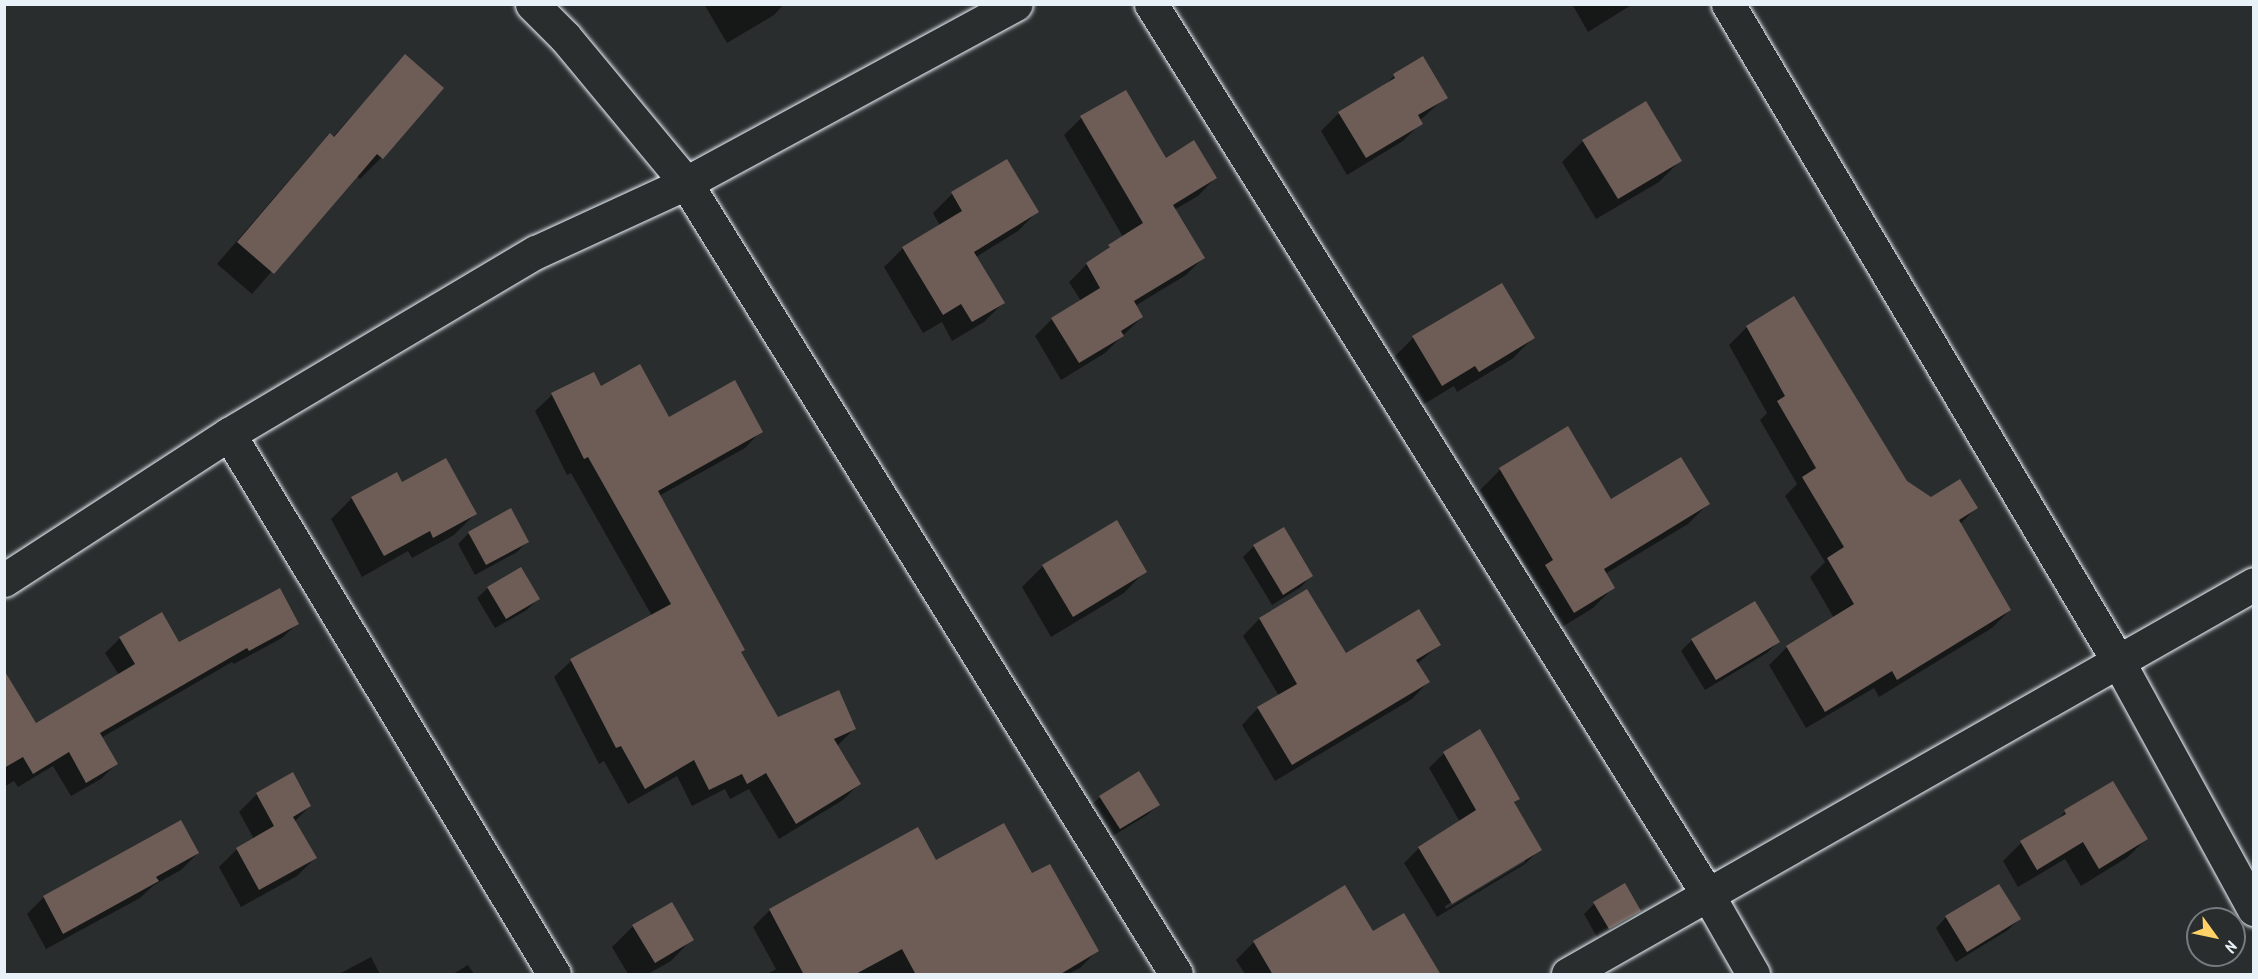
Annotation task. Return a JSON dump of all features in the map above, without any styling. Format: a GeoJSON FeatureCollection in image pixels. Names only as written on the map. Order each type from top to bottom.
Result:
{"type":"FeatureCollection","features":[{"type":"Feature","properties":{"kind":"street"},"geometry":{"type":"LineString","coordinates":[[532,4],[565,37],[687,183],[1176,975]]}},
{"type":"Feature","properties":{"kind":"street"},"geometry":{"type":"LineString","coordinates":[[4,580],[229,434],[537,252],[687,183],[1016,4]]}},
{"type":"Feature","properties":{"kind":"street"},"geometry":{"type":"LineString","coordinates":[[1151,4],[1708,895],[1753,975]]}},
{"type":"Feature","properties":{"kind":"street"},"geometry":{"type":"LineString","coordinates":[[1728,4],[2118,662],[2253,909]]}},
{"type":"Feature","properties":{"kind":"street"},"geometry":{"type":"LineString","coordinates":[[229,434],[554,975]]}},
{"type":"Feature","properties":{"kind":"street"},"geometry":{"type":"LineString","coordinates":[[1568,975],[2253,584]]}},
{"type":"Feature","properties":{"kind":"building"},"geometry":{"type":"Polygon","coordinates":[[[405,54],[444,88],[383,159],[377,154],[274,274],[237,242],[330,133],[334,137],[405,54]]]}},
{"type":"Feature","properties":{"kind":"building"},"geometry":{"type":"Polygon","coordinates":[[[1423,56],[1448,98],[1418,115],[1423,124],[1366,158],[1338,112],[1395,78],[1393,74],[1423,56]]]}},
{"type":"Feature","properties":{"kind":"building"},"geometry":{"type":"Polygon","coordinates":[[[1126,90],[1166,158],[1194,140],[1217,178],[1173,205],[1205,258],[1134,301],[1143,317],[1121,331],[1124,336],[1079,363],[1051,318],[1100,288],[1086,263],[1110,247],[1108,245],[1143,223],[1080,116],[1126,90]]]}},
{"type":"Feature","properties":{"kind":"building"},"geometry":{"type":"Polygon","coordinates":[[[1646,101],[1682,161],[1618,199],[1582,140],[1646,101]]]}},
{"type":"Feature","properties":{"kind":"building"},"geometry":{"type":"Polygon","coordinates":[[[1007,159],[1039,212],[974,252],[1005,303],[972,322],[961,304],[943,315],[902,247],[962,211],[951,192],[1007,159]]]}},
{"type":"Feature","properties":{"kind":"building"},"geometry":{"type":"Polygon","coordinates":[[[1502,283],[1535,338],[1479,372],[1475,366],[1442,386],[1412,336],[1502,283]]]}},
{"type":"Feature","properties":{"kind":"building"},"geometry":{"type":"Polygon","coordinates":[[[1794,296],[1907,481],[1931,497],[1960,479],[1978,508],[1959,520],[2011,610],[1897,680],[1892,671],[1825,712],[1786,646],[1854,604],[1827,558],[1844,547],[1802,477],[1816,468],[1777,401],[1785,396],[1746,326],[1794,296]]]}},
{"type":"Feature","properties":{"kind":"building"},"geometry":{"type":"Polygon","coordinates":[[[640,364],[669,417],[735,380],[763,432],[658,491],[745,650],[741,652],[778,717],[839,690],[856,729],[834,739],[861,784],[796,824],[766,773],[747,784],[742,774],[709,790],[694,760],[645,789],[621,746],[616,748],[570,659],[671,604],[588,457],[584,459],[551,393],[594,372],[601,386],[640,364]]]}},
{"type":"Feature","properties":{"kind":"building"},"geometry":{"type":"Polygon","coordinates":[[[1568,426],[1611,499],[1681,457],[1710,504],[1604,569],[1615,588],[1574,613],[1545,565],[1553,560],[1499,468],[1568,426]]]}},
{"type":"Feature","properties":{"kind":"building"},"geometry":{"type":"Polygon","coordinates":[[[446,458],[477,514],[433,538],[430,531],[384,556],[351,497],[397,472],[402,482],[446,458]]]}},
{"type":"Feature","properties":{"kind":"building"},"geometry":{"type":"Polygon","coordinates":[[[511,508],[529,542],[486,565],[468,532],[511,508]]]}},
{"type":"Feature","properties":{"kind":"building"},"geometry":{"type":"Polygon","coordinates":[[[1117,520],[1147,572],[1073,617],[1042,565],[1117,520]]]}},
{"type":"Feature","properties":{"kind":"building"},"geometry":{"type":"Polygon","coordinates":[[[1284,527],[1313,576],[1283,595],[1253,545],[1284,527]]]}},
{"type":"Feature","properties":{"kind":"building"},"geometry":{"type":"Polygon","coordinates":[[[521,567],[540,599],[506,619],[487,587],[521,567]]]}},
{"type":"Feature","properties":{"kind":"building"},"geometry":{"type":"Polygon","coordinates":[[[280,588],[299,624],[249,651],[247,648],[100,733],[118,764],[86,783],[69,752],[33,774],[23,757],[4,768],[4,670],[36,723],[135,664],[119,637],[162,612],[179,642],[280,588]]]}},
{"type":"Feature","properties":{"kind":"building"},"geometry":{"type":"Polygon","coordinates":[[[1307,589],[1346,653],[1419,609],[1441,645],[1416,660],[1430,682],[1292,765],[1257,707],[1297,684],[1259,618],[1307,589]]]}},
{"type":"Feature","properties":{"kind":"building"},"geometry":{"type":"Polygon","coordinates":[[[1755,601],[1780,642],[1716,680],[1691,639],[1755,601]]]}},
{"type":"Feature","properties":{"kind":"building"},"geometry":{"type":"Polygon","coordinates":[[[1480,729],[1520,799],[1514,802],[1542,850],[1452,904],[1418,847],[1476,810],[1443,752],[1480,729]]]}},
{"type":"Feature","properties":{"kind":"building"},"geometry":{"type":"Polygon","coordinates":[[[1139,771],[1160,805],[1120,829],[1099,796],[1139,771]]]}},
{"type":"Feature","properties":{"kind":"building"},"geometry":{"type":"Polygon","coordinates":[[[293,772],[311,806],[293,817],[317,858],[259,890],[236,848],[274,826],[256,793],[293,772]]]}},
{"type":"Feature","properties":{"kind":"building"},"geometry":{"type":"Polygon","coordinates":[[[2113,781],[2148,839],[2099,869],[2083,842],[2037,870],[2020,841],[2066,814],[2064,810],[2113,781]]]}},
{"type":"Feature","properties":{"kind":"building"},"geometry":{"type":"Polygon","coordinates":[[[181,820],[199,853],[156,877],[159,881],[63,934],[43,896],[181,820]]]}},
{"type":"Feature","properties":{"kind":"building"},"geometry":{"type":"Polygon","coordinates":[[[1004,823],[1032,873],[1050,864],[1099,951],[1059,975],[916,975],[902,949],[854,975],[804,975],[769,909],[918,827],[936,860],[1004,823]]]}},
{"type":"Feature","properties":{"kind":"building"},"geometry":{"type":"Polygon","coordinates":[[[1625,883],[1641,911],[1609,929],[1593,902],[1625,883]]]}},
{"type":"Feature","properties":{"kind":"building"},"geometry":{"type":"Polygon","coordinates":[[[1999,884],[2021,919],[1967,952],[1945,916],[1999,884]]]}},
{"type":"Feature","properties":{"kind":"building"},"geometry":{"type":"Polygon","coordinates":[[[1345,885],[1373,931],[1404,913],[1441,975],[1273,975],[1253,941],[1345,885]]]}},
{"type":"Feature","properties":{"kind":"building"},"geometry":{"type":"Polygon","coordinates":[[[672,902],[694,940],[655,963],[632,925],[672,902]]]}}]}
